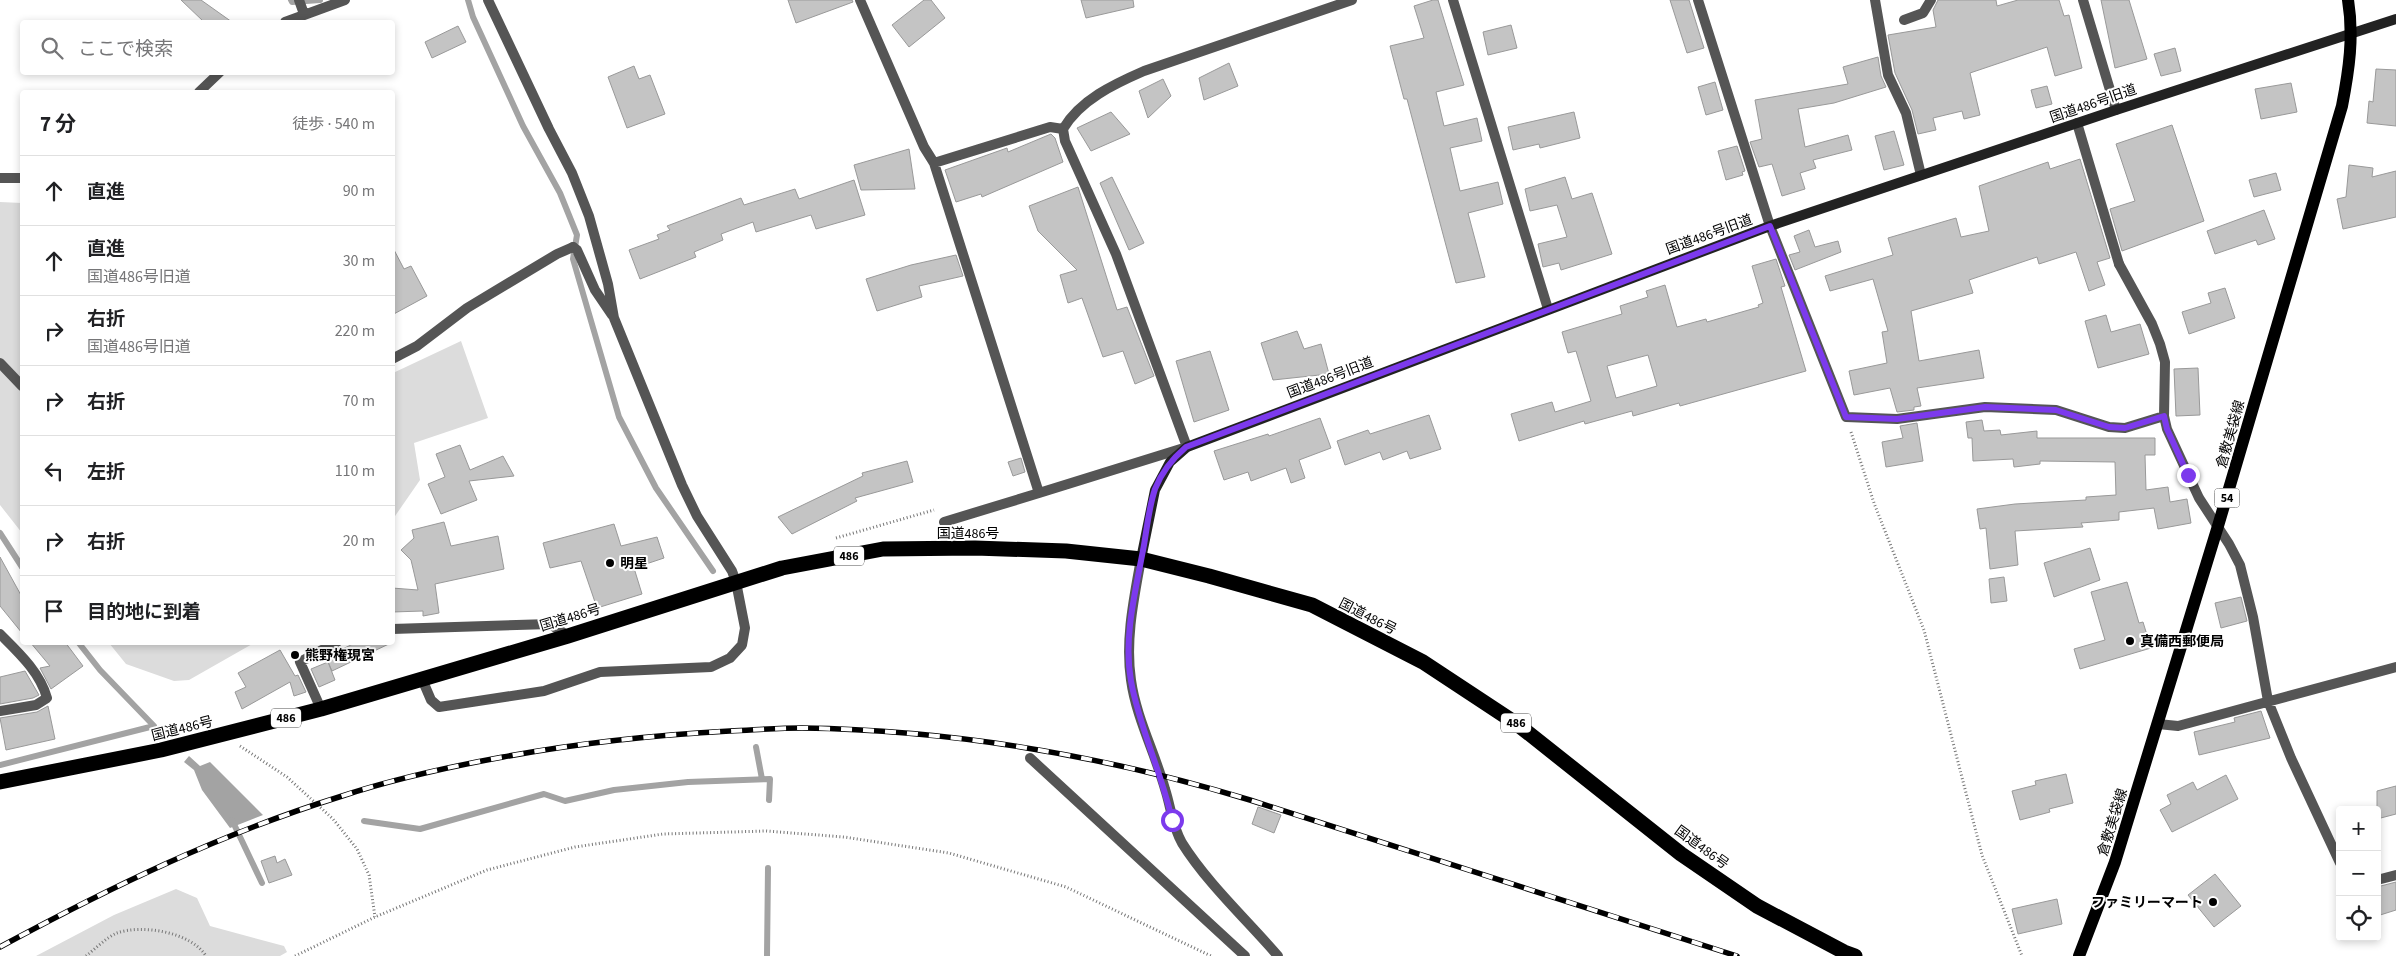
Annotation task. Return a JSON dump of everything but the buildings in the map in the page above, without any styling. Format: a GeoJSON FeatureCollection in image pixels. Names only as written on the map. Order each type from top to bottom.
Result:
{"type":"FeatureCollection","features":[{"type":"Feature","properties":{"kind":"highway","name":"国道486号"},"geometry":{"type":"LineString","coordinates":[[0,782],[161,750],[321,709],[568,636],[782,568],[883,549],[1066,551],[1141,559],[1209,576],[1312,606],[1423,662],[1517,724],[1681,854],[1750,901],[1844,952],[1855,956]]}},
{"type":"Feature","properties":{"kind":"main road","name":"倉敷美袋線"},"geometry":{"type":"LineString","coordinates":[[2078,956],[2115,862],[2158,724],[2342,106],[2348,74],[2352,33],[2348,0]]}},
{"type":"Feature","properties":{"kind":"street"},"geometry":{"type":"LineString","coordinates":[[287,20],[302,6],[345,0]]}},
{"type":"Feature","properties":{"kind":"street"},"geometry":{"type":"LineString","coordinates":[[422,679],[431,700],[439,707],[544,691],[600,672],[711,666],[730,658],[742,645],[745,628],[732,571],[701,523],[682,485],[614,318],[589,216],[579,190],[488,0]]}},
{"type":"Feature","properties":{"kind":"street"},"geometry":{"type":"LineString","coordinates":[[860,0],[924,147],[934,163],[1039,493]]}},
{"type":"Feature","properties":{"kind":"street"},"geometry":{"type":"LineString","coordinates":[[944,522],[1186,447],[1116,254],[1065,141],[1063,129],[1070,117],[1082,105],[1121,81],[1144,71],[1352,0]]}},
{"type":"Feature","properties":{"kind":"street"},"geometry":{"type":"LineString","coordinates":[[1453,0],[1548,309]]}},
{"type":"Feature","properties":{"kind":"street"},"geometry":{"type":"LineString","coordinates":[[1698,0],[1770,226],[1846,417],[1897,419],[1965,408],[1992,407],[2056,410],[2109,427],[2125,428],[2164,416]]}},
{"type":"Feature","properties":{"kind":"street"},"geometry":{"type":"LineString","coordinates":[[1875,0],[1888,75],[1906,113],[1921,175]]}},
{"type":"Feature","properties":{"kind":"street"},"geometry":{"type":"LineString","coordinates":[[1904,20],[1923,13],[1931,0]]}},
{"type":"Feature","properties":{"kind":"street"},"geometry":{"type":"LineString","coordinates":[[2083,0],[2116,110]]}},
{"type":"Feature","properties":{"kind":"street","name":"国道486号旧道"},"geometry":{"type":"LineString","coordinates":[[1141,559],[1155,490],[1170,462],[1186,447],[1770,226],[2116,110],[2396,19]]}},
{"type":"Feature","properties":{"kind":"street"},"geometry":{"type":"LineString","coordinates":[[201,90],[217,75]]}},
{"type":"Feature","properties":{"kind":"street"},"geometry":{"type":"LineString","coordinates":[[2077,123],[2119,264],[2152,324],[2160,344],[2165,362],[2164,416],[2167,429],[2199,498],[2218,526],[2240,565],[2268,701],[2291,758],[2336,854]]}},
{"type":"Feature","properties":{"kind":"street"},"geometry":{"type":"LineString","coordinates":[[934,163],[1050,127],[1063,129]]}},
{"type":"Feature","properties":{"kind":"street"},"geometry":{"type":"LineString","coordinates":[[0,178],[20,178]]}},
{"type":"Feature","properties":{"kind":"street"},"geometry":{"type":"LineString","coordinates":[[395,357],[417,346],[467,308],[556,254],[575,248],[595,290],[614,318]]}},
{"type":"Feature","properties":{"kind":"street"},"geometry":{"type":"LineString","coordinates":[[0,363],[20,384]]}},
{"type":"Feature","properties":{"kind":"street"},"geometry":{"type":"LineString","coordinates":[[1141,559],[1128,658],[1131,682],[1165,790],[1172,820],[1182,842],[1194,858],[1278,956]]}},
{"type":"Feature","properties":{"kind":"street"},"geometry":{"type":"LineString","coordinates":[[395,629],[550,624],[568,636]]}},
{"type":"Feature","properties":{"kind":"street"},"geometry":{"type":"LineString","coordinates":[[0,634],[23,658],[44,686],[47,698],[36,705],[0,711]]}},
{"type":"Feature","properties":{"kind":"street"},"geometry":{"type":"LineString","coordinates":[[321,709],[300,662],[331,645]]}},
{"type":"Feature","properties":{"kind":"street"},"geometry":{"type":"LineString","coordinates":[[2158,724],[2178,726],[2396,667]]}},
{"type":"Feature","properties":{"kind":"street"},"geometry":{"type":"LineString","coordinates":[[1030,758],[1245,956]]}},
{"type":"Feature","properties":{"kind":"street"},"geometry":{"type":"LineString","coordinates":[[2381,879],[2396,875]]}},
{"type":"Feature","properties":{"kind":"path"},"geometry":{"type":"LineString","coordinates":[[1846,417],[1874,503],[1924,630],[1982,855],[2022,956]]}},
{"type":"Feature","properties":{"kind":"path"},"geometry":{"type":"LineString","coordinates":[[830,540],[940,509]]}},
{"type":"Feature","properties":{"kind":"path"},"geometry":{"type":"LineString","coordinates":[[227,733],[244,750],[287,777],[333,819],[357,849],[369,875],[375,917]]}},
{"type":"Feature","properties":{"kind":"path"},"geometry":{"type":"LineString","coordinates":[[295,956],[375,917],[487,870],[575,847],[663,834],[766,831],[844,837],[949,853],[1066,887],[1211,956]]}},
{"type":"Feature","properties":{"kind":"path"},"geometry":{"type":"LineString","coordinates":[[86,956],[116,933],[137,930],[156,930],[181,937],[206,956]]}},
{"type":"Feature","properties":{"kind":"shaded area"},"geometry":{"type":"Polygon","coordinates":[[[0,202],[20,203],[20,530],[0,505],[0,202]]]}},
{"type":"Feature","properties":{"kind":"shaded area"},"geometry":{"type":"Polygon","coordinates":[[[461,341],[488,418],[414,443],[420,480],[395,516],[395,372],[461,341]]]}},
{"type":"Feature","properties":{"kind":"shaded area"},"geometry":{"type":"Polygon","coordinates":[[[111,645],[250,645],[189,680],[174,681],[126,664],[111,645]]]}},
{"type":"Feature","properties":{"kind":"shaded area"},"geometry":{"type":"Polygon","coordinates":[[[189,756],[200,766],[210,762],[263,815],[230,828],[202,790],[194,770],[184,762],[189,756]]]}},
{"type":"Feature","properties":{"kind":"shaded area"},"geometry":{"type":"Polygon","coordinates":[[[176,889],[197,898],[210,926],[284,946],[287,952],[280,956],[36,956],[114,915],[176,889]]]}},
{"type":"Feature","properties":{"kind":"waterway"},"geometry":{"type":"LineString","coordinates":[[291,0],[292,2],[320,0]]}},
{"type":"Feature","properties":{"kind":"waterway"},"geometry":{"type":"LineString","coordinates":[[468,0],[473,17],[523,126],[560,193],[577,235],[573,259],[619,417],[656,488],[713,571]]}},
{"type":"Feature","properties":{"kind":"waterway"},"geometry":{"type":"LineString","coordinates":[[0,533],[20,564]]}},
{"type":"Feature","properties":{"kind":"waterway"},"geometry":{"type":"LineString","coordinates":[[0,765],[154,726],[100,670],[80,645]]}},
{"type":"Feature","properties":{"kind":"waterway"},"geometry":{"type":"LineString","coordinates":[[756,747],[762,779]]}},
{"type":"Feature","properties":{"kind":"waterway"},"geometry":{"type":"LineString","coordinates":[[364,821],[420,829],[544,794],[565,801],[614,790],[688,782],[770,779],[769,800]]}},
{"type":"Feature","properties":{"kind":"waterway"},"geometry":{"type":"LineString","coordinates":[[232,820],[262,883]]}},
{"type":"Feature","properties":{"kind":"waterway"},"geometry":{"type":"LineString","coordinates":[[767,956],[768,868]]}},
{"type":"Feature","properties":{"kind":"railway"},"geometry":{"type":"LineString","coordinates":[[0,947],[124,883],[208,845],[295,812],[380,785],[482,761],[588,744],[645,737],[802,728],[916,734],[972,740],[1029,748],[1140,770],[1250,800],[1737,956]]}},
{"type":"Feature","properties":{"kind":"place","name":"明星"},"geometry":{"type":"Point","coordinates":[610,563]}},
{"type":"Feature","properties":{"kind":"place","name":"真備西郵便局"},"geometry":{"type":"Point","coordinates":[2130,641]}},
{"type":"Feature","properties":{"kind":"place","name":"熊野権現宮"},"geometry":{"type":"Point","coordinates":[295,655]}},
{"type":"Feature","properties":{"kind":"place","name":"ファミリーマート"},"geometry":{"type":"Point","coordinates":[2213,902]}},
{"type":"Feature","properties":{"kind":"route"},"geometry":{"type":"LineString","coordinates":[[1172,820],[1165,790],[1131,682],[1128,658],[1135,590],[1151,506],[1161,476],[1170,462],[1186,447],[1770,226],[1846,417],[1897,419],[1965,408],[1985,407],[2056,410],[2109,427],[2125,428],[2164,416],[2167,429],[2188,475]]}}]}
